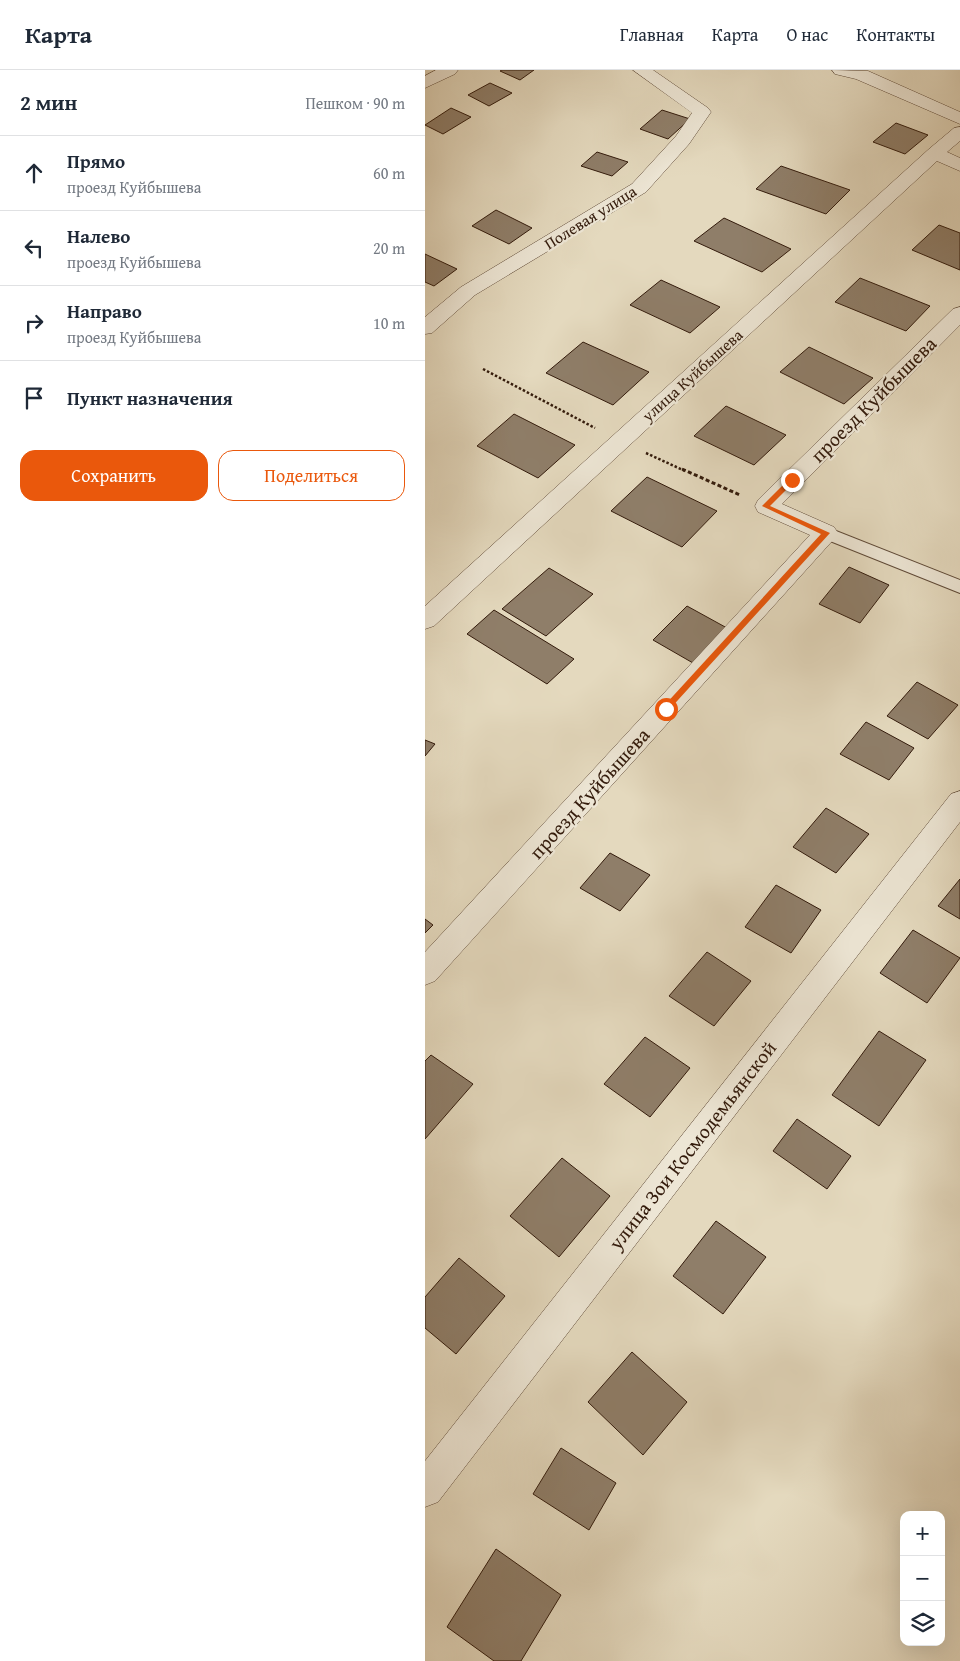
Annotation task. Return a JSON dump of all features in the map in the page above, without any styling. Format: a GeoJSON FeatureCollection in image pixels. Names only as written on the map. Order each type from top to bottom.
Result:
{"type":"FeatureCollection","features":[{"type":"Feature","properties":{"kind":"street"},"geometry":{"type":"LineString","coordinates":[[425,83],[449,70]]}},
{"type":"Feature","properties":{"kind":"street","name":"Полевая улица"},"geometry":{"type":"LineString","coordinates":[[425,328],[468,291],[639,188],[683,140],[702,112],[642,70]]}},
{"type":"Feature","properties":{"kind":"street"},"geometry":{"type":"LineString","coordinates":[[841,70],[862,75],[960,119]]}},
{"type":"Feature","properties":{"kind":"street","name":"улица Куйбышева"},"geometry":{"type":"LineString","coordinates":[[425,620],[960,132]]}},
{"type":"Feature","properties":{"kind":"street"},"geometry":{"type":"LineString","coordinates":[[935,153],[960,165]]}},
{"type":"Feature","properties":{"kind":"street","name":"проезд Куйбышева"},"geometry":{"type":"LineString","coordinates":[[425,972],[826,533],[765,506],[960,313]]}},
{"type":"Feature","properties":{"kind":"street","name":"улица Зои Космодемьянской"},"geometry":{"type":"LineString","coordinates":[[425,1488],[960,802]]}},
{"type":"Feature","properties":{"kind":"lane"},"geometry":{"type":"LineString","coordinates":[[826,533],[960,587]]}},
{"type":"Feature","properties":{"kind":"building"},"geometry":{"type":"Polygon","coordinates":[[[534,70],[520,80],[500,71],[534,70]]]}},
{"type":"Feature","properties":{"kind":"building"},"geometry":{"type":"Polygon","coordinates":[[[490,83],[512,93],[489,106],[468,95],[490,83]]]}},
{"type":"Feature","properties":{"kind":"building"},"geometry":{"type":"Polygon","coordinates":[[[451,108],[471,117],[443,134],[425,125],[451,108]]]}},
{"type":"Feature","properties":{"kind":"building"},"geometry":{"type":"Polygon","coordinates":[[[662,110],[690,119],[668,139],[640,129],[662,110]]]}},
{"type":"Feature","properties":{"kind":"building"},"geometry":{"type":"Polygon","coordinates":[[[896,123],[928,135],[905,154],[873,142],[896,123]]]}},
{"type":"Feature","properties":{"kind":"building"},"geometry":{"type":"Polygon","coordinates":[[[597,152],[628,162],[612,176],[581,166],[597,152]]]}},
{"type":"Feature","properties":{"kind":"building"},"geometry":{"type":"Polygon","coordinates":[[[781,166],[850,190],[826,214],[756,189],[781,166]]]}},
{"type":"Feature","properties":{"kind":"building"},"geometry":{"type":"Polygon","coordinates":[[[496,210],[532,228],[509,244],[472,226],[496,210]]]}},
{"type":"Feature","properties":{"kind":"building"},"geometry":{"type":"Polygon","coordinates":[[[724,218],[791,249],[762,272],[694,241],[724,218]]]}},
{"type":"Feature","properties":{"kind":"building"},"geometry":{"type":"Polygon","coordinates":[[[939,225],[960,233],[960,270],[912,250],[939,225]]]}},
{"type":"Feature","properties":{"kind":"building"},"geometry":{"type":"Polygon","coordinates":[[[425,254],[457,269],[434,286],[425,282],[425,254]]]}},
{"type":"Feature","properties":{"kind":"building"},"geometry":{"type":"Polygon","coordinates":[[[860,278],[930,306],[906,331],[835,302],[860,278]]]}},
{"type":"Feature","properties":{"kind":"building"},"geometry":{"type":"Polygon","coordinates":[[[661,280],[720,307],[690,333],[630,305],[661,280]]]}},
{"type":"Feature","properties":{"kind":"building"},"geometry":{"type":"Polygon","coordinates":[[[583,342],[649,372],[613,405],[546,373],[583,342]]]}},
{"type":"Feature","properties":{"kind":"building"},"geometry":{"type":"Polygon","coordinates":[[[809,347],[873,378],[844,404],[780,372],[809,347]]]}},
{"type":"Feature","properties":{"kind":"building"},"geometry":{"type":"Polygon","coordinates":[[[726,406],[786,435],[754,465],[694,436],[726,406]]]}},
{"type":"Feature","properties":{"kind":"building"},"geometry":{"type":"Polygon","coordinates":[[[514,414],[575,445],[538,478],[477,446],[514,414]]]}},
{"type":"Feature","properties":{"kind":"building"},"geometry":{"type":"Polygon","coordinates":[[[647,477],[717,511],[682,547],[611,511],[647,477]]]}},
{"type":"Feature","properties":{"kind":"building"},"geometry":{"type":"Polygon","coordinates":[[[849,567],[889,585],[860,623],[819,604],[849,567]]]}},
{"type":"Feature","properties":{"kind":"building"},"geometry":{"type":"Polygon","coordinates":[[[549,568],[593,594],[546,636],[502,609],[549,568]]]}},
{"type":"Feature","properties":{"kind":"building"},"geometry":{"type":"Polygon","coordinates":[[[687,606],[727,628],[693,663],[653,640],[687,606]]]}},
{"type":"Feature","properties":{"kind":"building"},"geometry":{"type":"Polygon","coordinates":[[[494,610],[574,659],[547,684],[467,634],[494,610]]]}},
{"type":"Feature","properties":{"kind":"building"},"geometry":{"type":"Polygon","coordinates":[[[917,682],[958,705],[928,739],[887,716],[917,682]]]}},
{"type":"Feature","properties":{"kind":"building"},"geometry":{"type":"Polygon","coordinates":[[[866,722],[914,748],[889,780],[840,754],[866,722]]]}},
{"type":"Feature","properties":{"kind":"building"},"geometry":{"type":"Polygon","coordinates":[[[425,740],[435,744],[425,756],[425,740]]]}},
{"type":"Feature","properties":{"kind":"building"},"geometry":{"type":"Polygon","coordinates":[[[826,808],[869,834],[836,873],[793,847],[826,808]]]}},
{"type":"Feature","properties":{"kind":"building"},"geometry":{"type":"Polygon","coordinates":[[[610,853],[650,875],[620,911],[580,888],[610,853]]]}},
{"type":"Feature","properties":{"kind":"building"},"geometry":{"type":"Polygon","coordinates":[[[960,879],[960,919],[938,906],[960,879]]]}},
{"type":"Feature","properties":{"kind":"building"},"geometry":{"type":"Polygon","coordinates":[[[776,885],[821,910],[791,953],[745,927],[776,885]]]}},
{"type":"Feature","properties":{"kind":"building"},"geometry":{"type":"Polygon","coordinates":[[[425,919],[433,925],[425,933],[425,919]]]}},
{"type":"Feature","properties":{"kind":"building"},"geometry":{"type":"Polygon","coordinates":[[[913,930],[960,958],[927,1003],[880,973],[913,930]]]}},
{"type":"Feature","properties":{"kind":"building"},"geometry":{"type":"Polygon","coordinates":[[[707,952],[751,981],[714,1026],[669,996],[707,952]]]}},
{"type":"Feature","properties":{"kind":"building"},"geometry":{"type":"Polygon","coordinates":[[[879,1031],[926,1060],[879,1126],[832,1095],[879,1031]]]}},
{"type":"Feature","properties":{"kind":"building"},"geometry":{"type":"Polygon","coordinates":[[[645,1037],[690,1068],[650,1117],[604,1084],[645,1037]]]}},
{"type":"Feature","properties":{"kind":"building"},"geometry":{"type":"Polygon","coordinates":[[[431,1055],[473,1084],[425,1139],[425,1061],[431,1055]]]}},
{"type":"Feature","properties":{"kind":"building"},"geometry":{"type":"Polygon","coordinates":[[[797,1119],[851,1156],[827,1189],[773,1151],[797,1119]]]}},
{"type":"Feature","properties":{"kind":"building"},"geometry":{"type":"Polygon","coordinates":[[[562,1158],[610,1196],[559,1257],[510,1216],[562,1158]]]}},
{"type":"Feature","properties":{"kind":"building"},"geometry":{"type":"Polygon","coordinates":[[[716,1221],[766,1257],[723,1314],[673,1276],[716,1221]]]}},
{"type":"Feature","properties":{"kind":"building"},"geometry":{"type":"Polygon","coordinates":[[[459,1258],[505,1296],[456,1354],[425,1328],[425,1297],[459,1258]]]}},
{"type":"Feature","properties":{"kind":"building"},"geometry":{"type":"Polygon","coordinates":[[[632,1352],[687,1402],[643,1455],[588,1402],[632,1352]]]}},
{"type":"Feature","properties":{"kind":"building"},"geometry":{"type":"Polygon","coordinates":[[[561,1448],[616,1483],[589,1530],[533,1494],[561,1448]]]}},
{"type":"Feature","properties":{"kind":"building"},"geometry":{"type":"Polygon","coordinates":[[[496,1549],[561,1595],[521,1661],[494,1661],[447,1627],[496,1549]]]}},
{"type":"Feature","properties":{"kind":"route"},"geometry":{"type":"LineString","coordinates":[[666,709],[826,533],[765,506],[792,480]]}}]}
